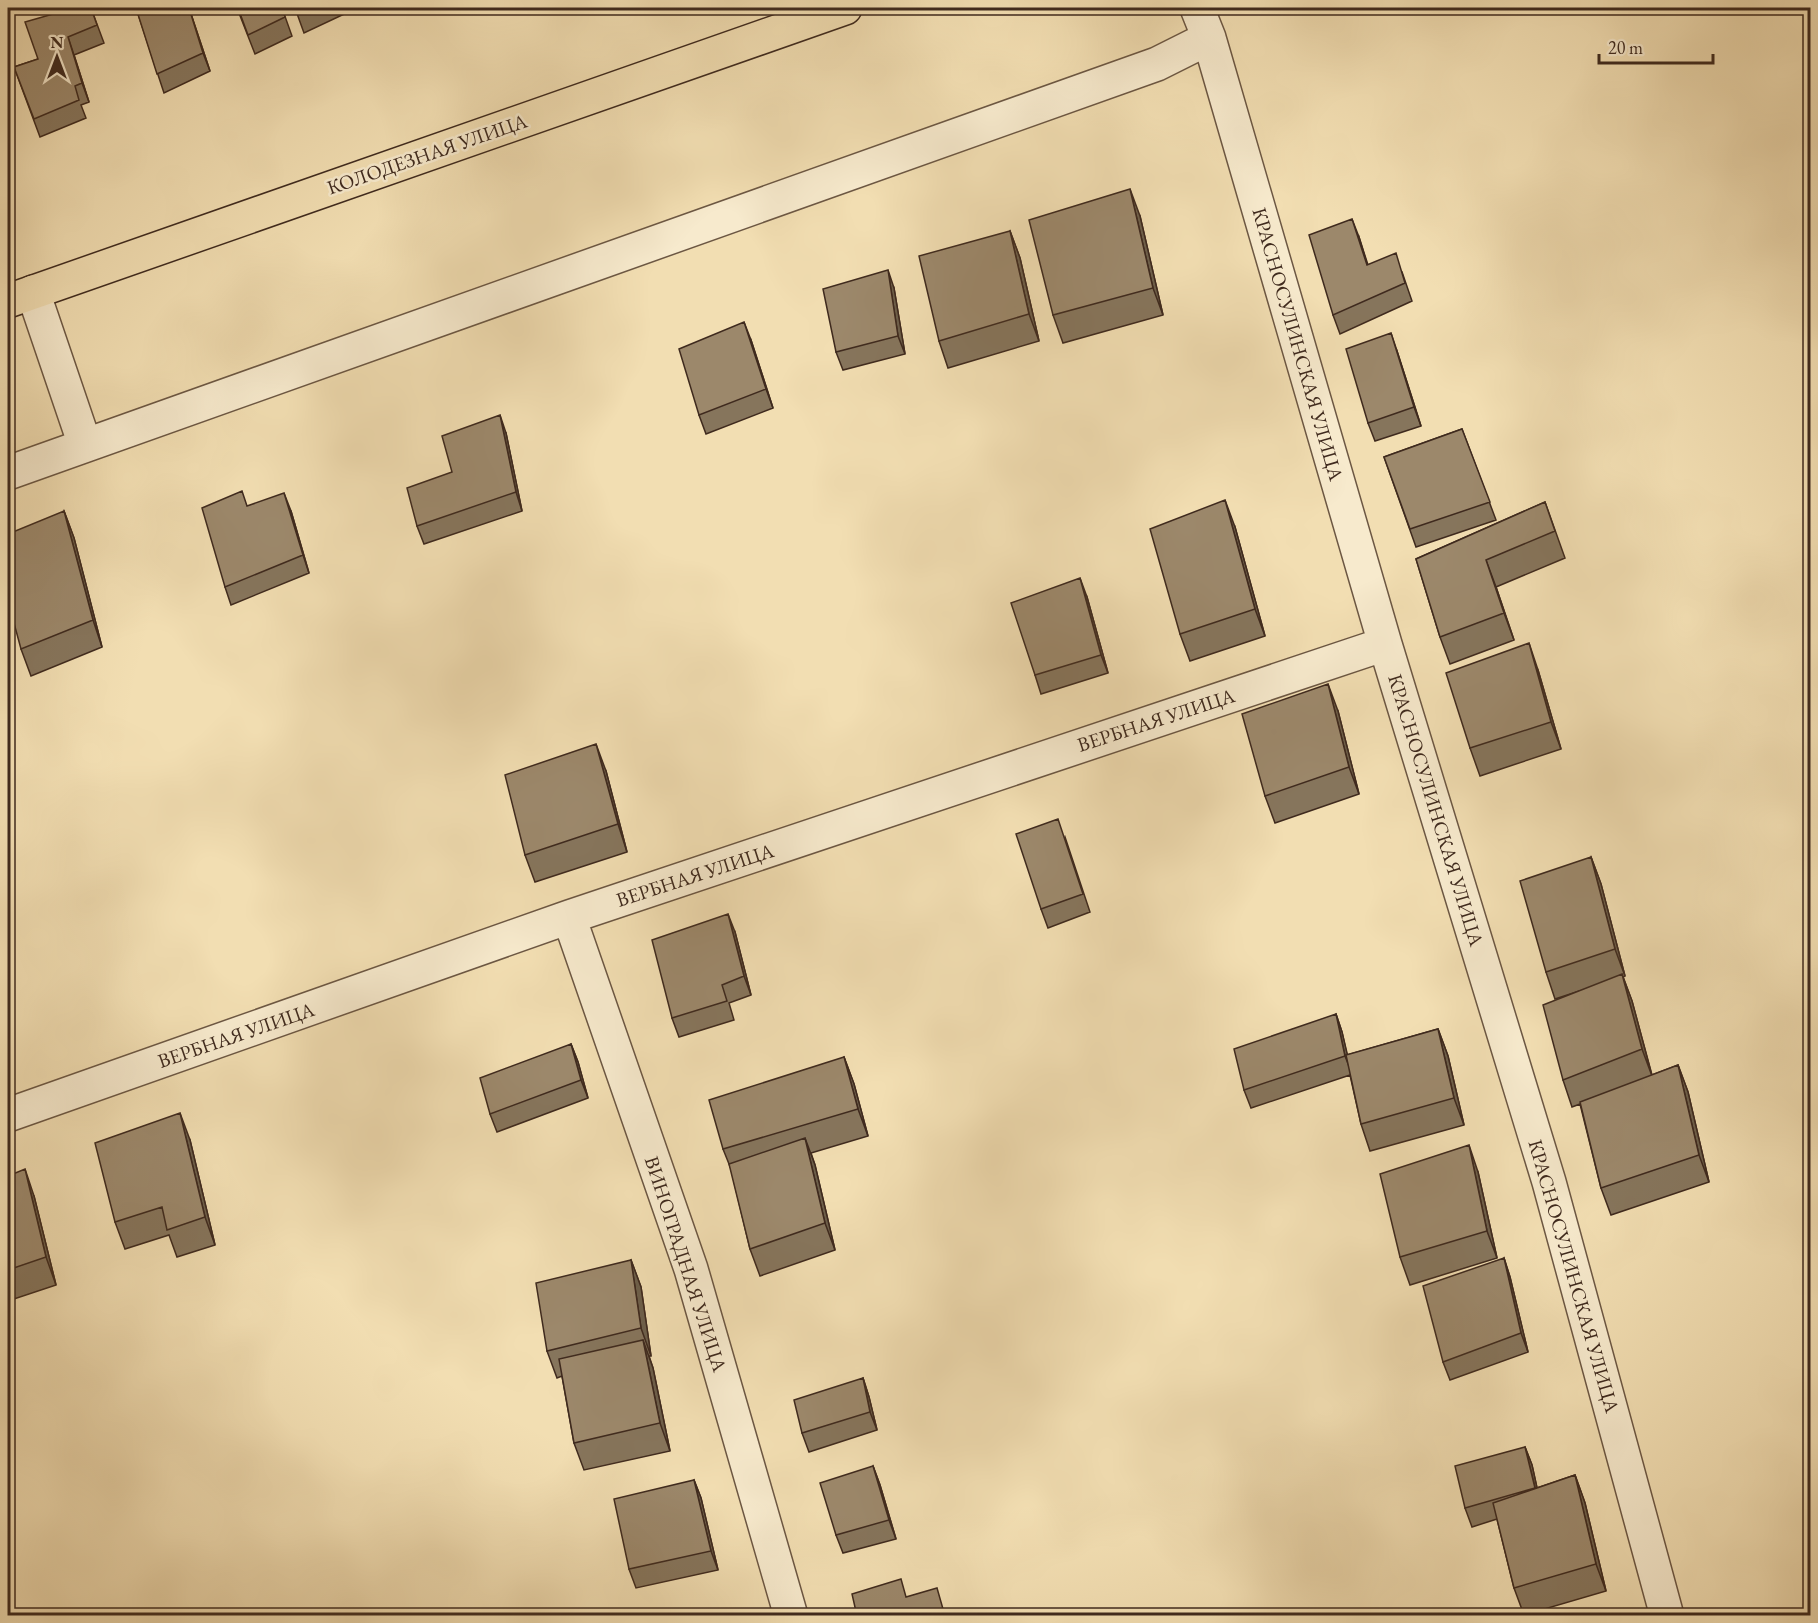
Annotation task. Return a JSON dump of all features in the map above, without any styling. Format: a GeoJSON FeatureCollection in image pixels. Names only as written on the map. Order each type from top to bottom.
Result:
{"type":"FeatureCollection","features":[{"type":"Feature","properties":{"kind":"main road","name":"КОЛОДЕЗНАЯ УЛИЦА"},"geometry":{"type":"LineString","coordinates":[[20,297],[846,8]]}},
{"type":"Feature","properties":{"kind":"street","name":"КРАСНОСУЛИНСКАЯ УЛИЦА"},"geometry":{"type":"LineString","coordinates":[[1197,8],[1209,38],[1385,644],[1549,1182],[1667,1616]]}},
{"type":"Feature","properties":{"kind":"street"},"geometry":{"type":"LineString","coordinates":[[8,473],[1157,64],[1209,38]]}},
{"type":"Feature","properties":{"kind":"street"},"geometry":{"type":"LineString","coordinates":[[20,297],[86,445]]}},
{"type":"Feature","properties":{"kind":"street","name":"ВЕРБНАЯ УЛИЦА"},"geometry":{"type":"LineString","coordinates":[[8,1115],[569,917],[1385,644]]}},
{"type":"Feature","properties":{"kind":"street","name":"ВИНОГРАДНАЯ УЛИЦА"},"geometry":{"type":"LineString","coordinates":[[569,917],[691,1269],[791,1616]]}},
{"type":"Feature","properties":{"kind":"building"},"geometry":{"type":"Polygon","coordinates":[[[50,8],[91,8],[97,25],[68,37],[82,83],[75,86],[79,100],[34,119],[14,67],[38,59],[25,22],[53,14],[50,8]]]}},
{"type":"Feature","properties":{"kind":"building"},"geometry":{"type":"Polygon","coordinates":[[[136,8],[189,8],[203,53],[157,74],[136,8]]]}},
{"type":"Feature","properties":{"kind":"building"},"geometry":{"type":"Polygon","coordinates":[[[238,8],[282,8],[285,17],[248,35],[238,8]]]}},
{"type":"Feature","properties":{"kind":"building"},"geometry":{"type":"Polygon","coordinates":[[[295,8],[311,8],[297,14],[295,8]]]}},
{"type":"Feature","properties":{"kind":"building"},"geometry":{"type":"Polygon","coordinates":[[[1130,189],[1153,288],[1053,315],[1029,220],[1130,189]]]}},
{"type":"Feature","properties":{"kind":"building"},"geometry":{"type":"Polygon","coordinates":[[[1352,219],[1367,265],[1396,253],[1405,283],[1333,315],[1309,235],[1352,219]]]}},
{"type":"Feature","properties":{"kind":"building"},"geometry":{"type":"Polygon","coordinates":[[[1010,231],[1029,314],[939,341],[919,256],[1010,231]]]}},
{"type":"Feature","properties":{"kind":"building"},"geometry":{"type":"Polygon","coordinates":[[[888,270],[898,336],[836,352],[823,289],[888,270]]]}},
{"type":"Feature","properties":{"kind":"building"},"geometry":{"type":"Polygon","coordinates":[[[744,322],[766,389],[699,415],[679,349],[744,322]]]}},
{"type":"Feature","properties":{"kind":"building"},"geometry":{"type":"Polygon","coordinates":[[[1391,333],[1414,407],[1368,423],[1346,349],[1391,333]]]}},
{"type":"Feature","properties":{"kind":"building"},"geometry":{"type":"Polygon","coordinates":[[[500,415],[516,492],[417,526],[407,488],[452,472],[442,436],[500,415]]]}},
{"type":"Feature","properties":{"kind":"building"},"geometry":{"type":"Polygon","coordinates":[[[1462,429],[1490,502],[1410,529],[1384,457],[1462,429]]]}},
{"type":"Feature","properties":{"kind":"building"},"geometry":{"type":"Polygon","coordinates":[[[242,491],[247,506],[284,493],[303,555],[225,587],[202,508],[242,491]]]}},
{"type":"Feature","properties":{"kind":"building"},"geometry":{"type":"Polygon","coordinates":[[[1225,500],[1255,609],[1180,634],[1150,529],[1225,500]]]}},
{"type":"Feature","properties":{"kind":"building"},"geometry":{"type":"Polygon","coordinates":[[[1545,502],[1555,531],[1486,560],[1504,613],[1440,637],[1416,559],[1545,502]]]}},
{"type":"Feature","properties":{"kind":"building"},"geometry":{"type":"Polygon","coordinates":[[[64,511],[93,620],[21,649],[8,601],[8,534],[64,511]]]}},
{"type":"Feature","properties":{"kind":"building"},"geometry":{"type":"Polygon","coordinates":[[[1080,578],[1101,655],[1035,675],[1011,603],[1080,578]]]}},
{"type":"Feature","properties":{"kind":"building"},"geometry":{"type":"Polygon","coordinates":[[[1529,643],[1551,722],[1470,748],[1446,673],[1529,643]]]}},
{"type":"Feature","properties":{"kind":"building"},"geometry":{"type":"Polygon","coordinates":[[[1328,684],[1349,767],[1265,796],[1242,714],[1328,684]]]}},
{"type":"Feature","properties":{"kind":"building"},"geometry":{"type":"Polygon","coordinates":[[[596,744],[618,824],[525,855],[505,775],[596,744]]]}},
{"type":"Feature","properties":{"kind":"building"},"geometry":{"type":"Polygon","coordinates":[[[1058,819],[1083,894],[1041,909],[1016,834],[1058,819]]]}},
{"type":"Feature","properties":{"kind":"building"},"geometry":{"type":"Polygon","coordinates":[[[1591,857],[1615,949],[1546,972],[1520,881],[1591,857]]]}},
{"type":"Feature","properties":{"kind":"building"},"geometry":{"type":"Polygon","coordinates":[[[728,914],[744,976],[722,985],[727,1001],[672,1018],[652,940],[728,914]]]}},
{"type":"Feature","properties":{"kind":"building"},"geometry":{"type":"Polygon","coordinates":[[[1622,974],[1642,1049],[1563,1080],[1543,1005],[1622,974]]]}},
{"type":"Feature","properties":{"kind":"building"},"geometry":{"type":"Polygon","coordinates":[[[1336,1014],[1345,1056],[1244,1090],[1234,1049],[1336,1014]]]}},
{"type":"Feature","properties":{"kind":"building"},"geometry":{"type":"Polygon","coordinates":[[[1438,1029],[1454,1098],[1361,1124],[1346,1055],[1438,1029]]]}},
{"type":"Feature","properties":{"kind":"building"},"geometry":{"type":"Polygon","coordinates":[[[571,1044],[581,1080],[490,1114],[480,1078],[571,1044]]]}},
{"type":"Feature","properties":{"kind":"building"},"geometry":{"type":"Polygon","coordinates":[[[844,1057],[858,1109],[723,1149],[709,1100],[844,1057]]]}},
{"type":"Feature","properties":{"kind":"building"},"geometry":{"type":"Polygon","coordinates":[[[1678,1065],[1699,1155],[1601,1188],[1580,1102],[1678,1065]]]}},
{"type":"Feature","properties":{"kind":"building"},"geometry":{"type":"Polygon","coordinates":[[[180,1113],[205,1217],[167,1230],[162,1207],[115,1222],[95,1143],[180,1113]]]}},
{"type":"Feature","properties":{"kind":"building"},"geometry":{"type":"Polygon","coordinates":[[[805,1138],[825,1223],[750,1249],[729,1164],[805,1138]]]}},
{"type":"Feature","properties":{"kind":"building"},"geometry":{"type":"Polygon","coordinates":[[[1469,1145],[1487,1231],[1400,1257],[1380,1174],[1469,1145]]]}},
{"type":"Feature","properties":{"kind":"building"},"geometry":{"type":"Polygon","coordinates":[[[25,1169],[46,1257],[8,1270],[8,1176],[25,1169]]]}},
{"type":"Feature","properties":{"kind":"building"},"geometry":{"type":"Polygon","coordinates":[[[1504,1258],[1521,1333],[1443,1362],[1423,1286],[1504,1258]]]}},
{"type":"Feature","properties":{"kind":"building"},"geometry":{"type":"Polygon","coordinates":[[[631,1260],[641,1328],[547,1351],[536,1283],[631,1260]]]}},
{"type":"Feature","properties":{"kind":"building"},"geometry":{"type":"Polygon","coordinates":[[[643,1340],[660,1423],[574,1443],[559,1359],[643,1340]]]}},
{"type":"Feature","properties":{"kind":"building"},"geometry":{"type":"Polygon","coordinates":[[[863,1378],[870,1412],[802,1433],[794,1400],[863,1378]]]}},
{"type":"Feature","properties":{"kind":"building"},"geometry":{"type":"Polygon","coordinates":[[[1525,1447],[1535,1488],[1465,1508],[1455,1466],[1525,1447]]]}},
{"type":"Feature","properties":{"kind":"building"},"geometry":{"type":"Polygon","coordinates":[[[873,1466],[889,1520],[836,1535],[820,1483],[873,1466]]]}},
{"type":"Feature","properties":{"kind":"building"},"geometry":{"type":"Polygon","coordinates":[[[1575,1475],[1596,1564],[1514,1588],[1493,1503],[1575,1475]]]}},
{"type":"Feature","properties":{"kind":"building"},"geometry":{"type":"Polygon","coordinates":[[[694,1480],[711,1551],[629,1569],[614,1499],[694,1480]]]}},
{"type":"Feature","properties":{"kind":"building"},"geometry":{"type":"Polygon","coordinates":[[[901,1579],[906,1597],[937,1588],[945,1616],[857,1616],[852,1594],[901,1579]]]}}]}
